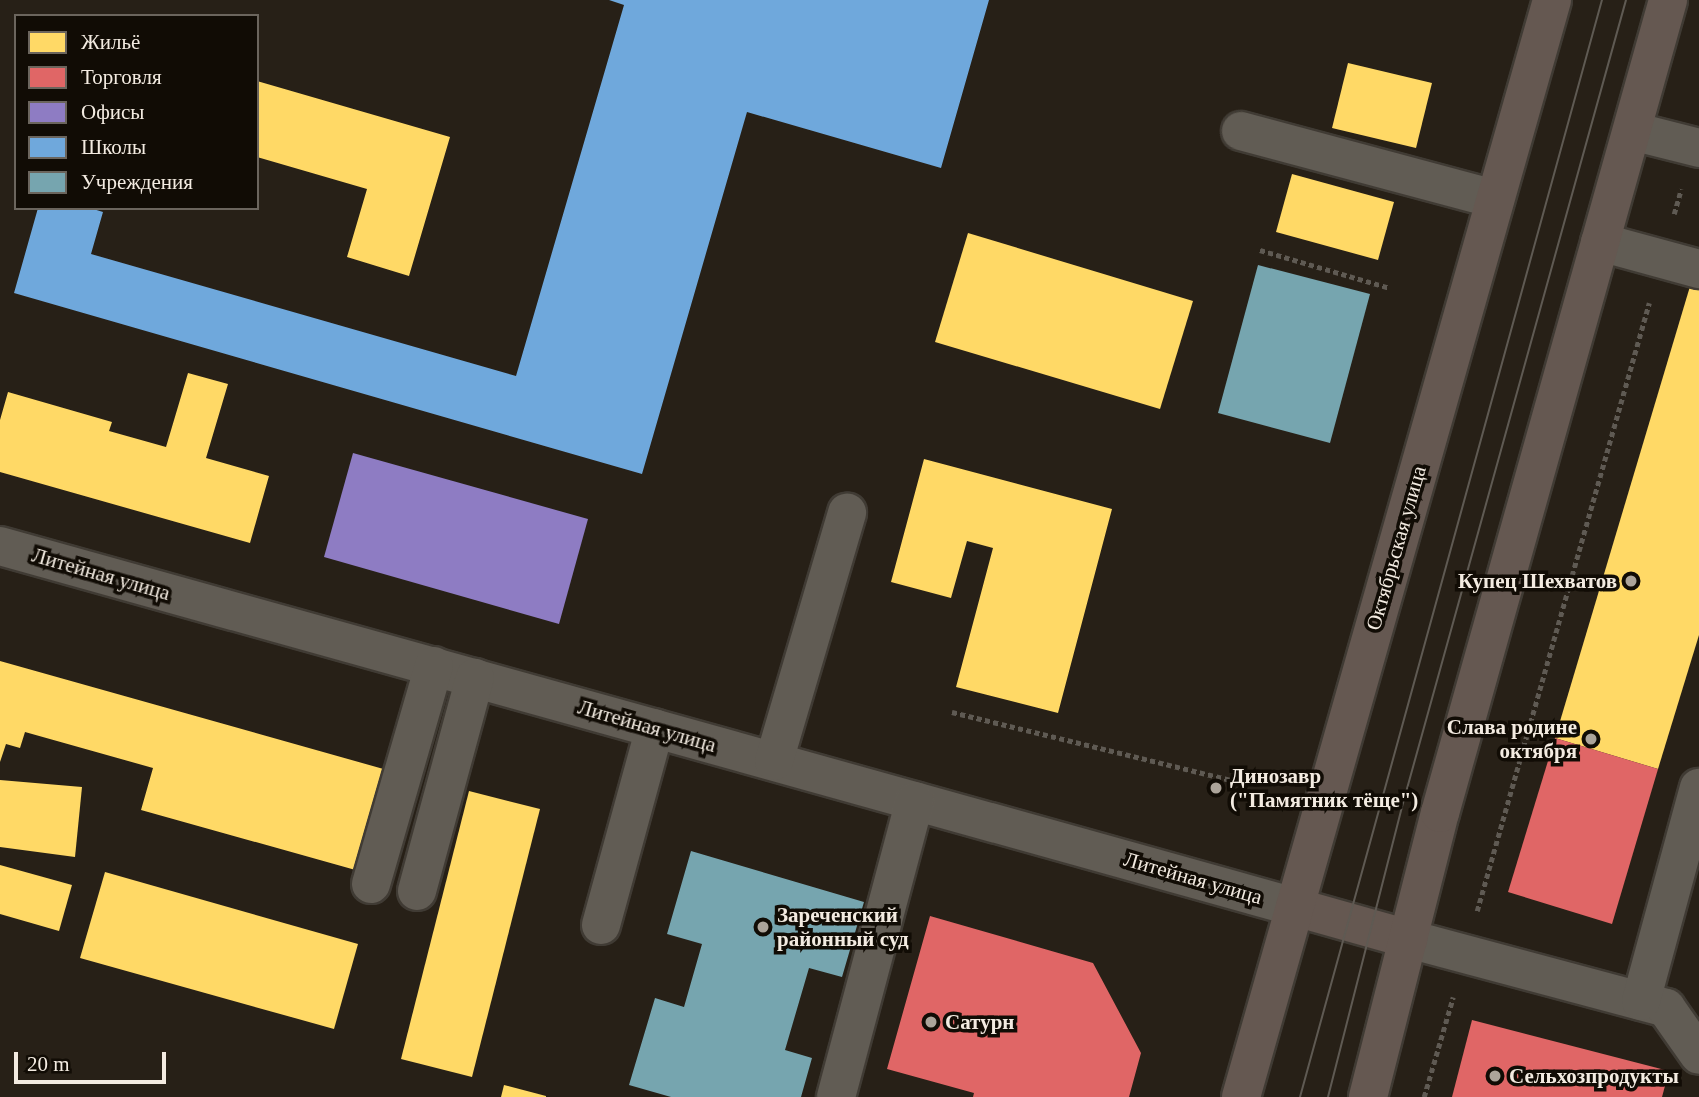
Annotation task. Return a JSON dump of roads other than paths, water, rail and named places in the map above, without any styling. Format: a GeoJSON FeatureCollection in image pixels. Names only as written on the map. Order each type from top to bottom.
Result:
{"type":"FeatureCollection","features":[{"type":"Feature","properties":{"kind":"main road","name":"Октябрьская улица"},"geometry":{"type":"LineString","coordinates":[[1241,1097],[1552,0]]}},
{"type":"Feature","properties":{"kind":"main road"},"geometry":{"type":"LineString","coordinates":[[1368,1097],[1440,813],[1668,0]]}},
{"type":"Feature","properties":{"kind":"main road"},"geometry":{"type":"LineString","coordinates":[[1295,907],[1409,939]]}},
{"type":"Feature","properties":{"kind":"street"},"geometry":{"type":"LineString","coordinates":[[1241,131],[1495,199]]}},
{"type":"Feature","properties":{"kind":"street"},"geometry":{"type":"LineString","coordinates":[[1632,131],[1696,148]]}},
{"type":"Feature","properties":{"kind":"street"},"geometry":{"type":"LineString","coordinates":[[1600,242],[1699,269]]}},
{"type":"Feature","properties":{"kind":"street"},"geometry":{"type":"LineString","coordinates":[[774,761],[847,513]]}},
{"type":"Feature","properties":{"kind":"street","name":"Литейная улица"},"geometry":{"type":"LineString","coordinates":[[0,546],[1295,907]]}},
{"type":"Feature","properties":{"kind":"street"},"geometry":{"type":"LineString","coordinates":[[371,884],[434,666]]}},
{"type":"Feature","properties":{"kind":"street"},"geometry":{"type":"LineString","coordinates":[[417,891],[475,678]]}},
{"type":"Feature","properties":{"kind":"street"},"geometry":{"type":"LineString","coordinates":[[601,925],[655,728]]}},
{"type":"Feature","properties":{"kind":"street"},"geometry":{"type":"LineString","coordinates":[[1653,1004],[1699,788]]}},
{"type":"Feature","properties":{"kind":"street"},"geometry":{"type":"LineString","coordinates":[[836,1097],[915,800]]}},
{"type":"Feature","properties":{"kind":"street"},"geometry":{"type":"LineString","coordinates":[[1409,939],[1653,1004],[1699,1055]]}},
{"type":"Feature","properties":{"kind":"tram line"},"geometry":{"type":"LineString","coordinates":[[1300,1097],[1602,0]]}},
{"type":"Feature","properties":{"kind":"tram line"},"geometry":{"type":"LineString","coordinates":[[1328,1097],[1403,803],[1626,0]]}},
{"type":"Feature","properties":{"kind":"place","name":"Купец Шехватов"},"geometry":{"type":"Point","coordinates":[1631,581]}},
{"type":"Feature","properties":{"kind":"place","name":"Слава родине октября"},"geometry":{"type":"Point","coordinates":[1591,739]}},
{"type":"Feature","properties":{"kind":"place","name":"Динозавр (\"Памятник тёще\")"},"geometry":{"type":"Point","coordinates":[1216,788]}},
{"type":"Feature","properties":{"kind":"place","name":"Зареченский районный суд"},"geometry":{"type":"Point","coordinates":[763,927]}},
{"type":"Feature","properties":{"kind":"place","name":"Сатурн"},"geometry":{"type":"Point","coordinates":[931,1022]}},
{"type":"Feature","properties":{"kind":"place","name":"Сельхозпродукты"},"geometry":{"type":"Point","coordinates":[1495,1076]}}]}
